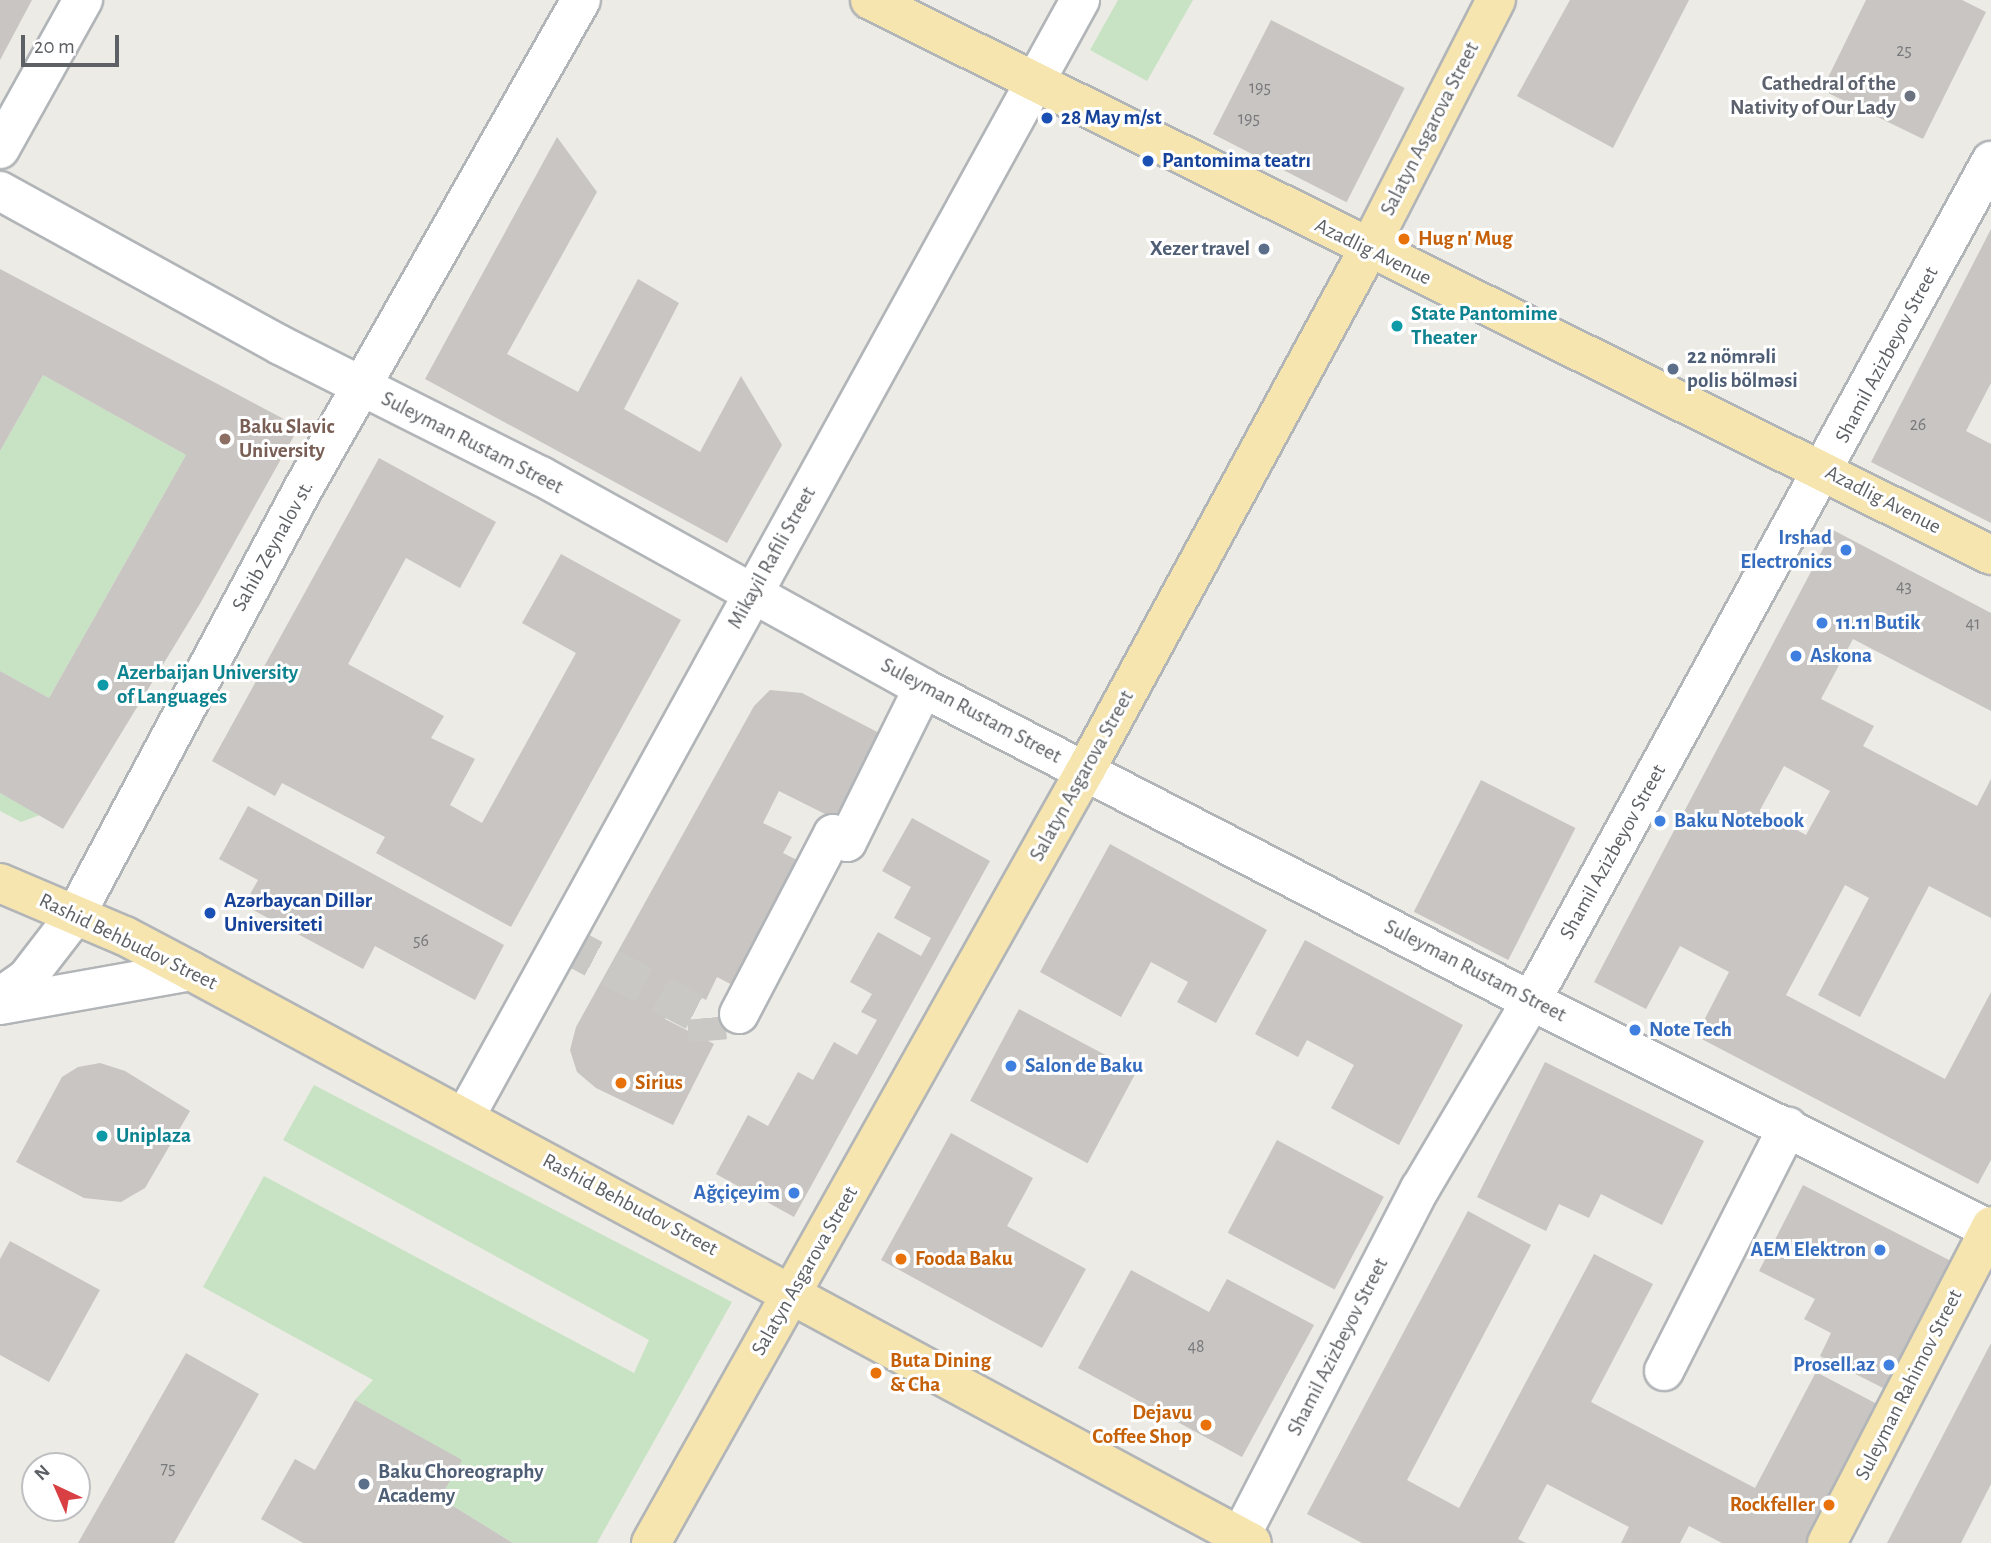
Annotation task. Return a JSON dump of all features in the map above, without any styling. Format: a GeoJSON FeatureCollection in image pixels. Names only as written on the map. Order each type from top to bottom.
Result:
{"type":"FeatureCollection","features":[{"type":"Feature","properties":{"kind":"main road","name":"Azadlig Avenue"},"geometry":{"type":"LineString","coordinates":[[870,0],[1037,81],[1368,250],[1991,555]]}},
{"type":"Feature","properties":{"kind":"main road","name":"Salatyn Asgarova Street"},"geometry":{"type":"LineString","coordinates":[[651,1543],[1085,771],[1368,250],[1496,0]]}},
{"type":"Feature","properties":{"kind":"main road","name":"Rashid Behbudov Street"},"geometry":{"type":"LineString","coordinates":[[0,883],[76,914],[191,971],[792,1292],[1243,1541]]}},
{"type":"Feature","properties":{"kind":"main road","name":"Suleyman Rahimov Street"},"geometry":{"type":"LineString","coordinates":[[1827,1543],[1991,1228]]}},
{"type":"Feature","properties":{"kind":"street"},"geometry":{"type":"LineString","coordinates":[[0,149],[83,0]]}},
{"type":"Feature","properties":{"kind":"street","name":"Sahib Zeynalov st."},"geometry":{"type":"LineString","coordinates":[[0,998],[26,979],[76,914],[361,387],[580,0]]}},
{"type":"Feature","properties":{"kind":"street","name":"Mikayil Rafili Street"},"geometry":{"type":"LineString","coordinates":[[466,1117],[1080,0]]}},
{"type":"Feature","properties":{"kind":"street","name":"Shamil Azizbeyov Street"},"geometry":{"type":"LineString","coordinates":[[1243,1541],[1420,1189],[1531,1001],[1824,471],[1991,161]]}},
{"type":"Feature","properties":{"kind":"street","name":"Suleyman Rustam Street"},"geometry":{"type":"LineString","coordinates":[[0,191],[361,387],[541,475],[923,688],[1531,1001],[1991,1228]]}},
{"type":"Feature","properties":{"kind":"street"},"geometry":{"type":"LineString","coordinates":[[739,1014],[832,834],[848,842],[923,688]]}},
{"type":"Feature","properties":{"kind":"street"},"geometry":{"type":"LineString","coordinates":[[0,1005],[191,971]]}},
{"type":"Feature","properties":{"kind":"street"},"geometry":{"type":"LineString","coordinates":[[1664,1371],[1788,1127]]}},
{"type":"Feature","properties":{"kind":"green space"},"geometry":{"type":"Polygon","coordinates":[[[1118,0],[1193,0],[1147,81],[1090,50],[1118,0]]]}},
{"type":"Feature","properties":{"kind":"green space"},"geometry":{"type":"Polygon","coordinates":[[[43,375],[186,455],[49,698],[0,671],[0,451],[43,375]]]}},
{"type":"Feature","properties":{"kind":"green space"},"geometry":{"type":"Polygon","coordinates":[[[0,793],[40,815],[21,822],[0,811],[0,793]]]}},
{"type":"Feature","properties":{"kind":"green space"},"geometry":{"type":"Polygon","coordinates":[[[314,1085],[732,1302],[597,1543],[513,1543],[440,1498],[461,1460],[355,1400],[373,1380],[203,1287],[264,1176],[634,1373],[649,1340],[283,1140],[314,1085]]]}},
{"type":"Feature","properties":{"kind":"building"},"geometry":{"type":"Polygon","coordinates":[[[0,0],[32,0],[0,60],[0,0]]]}},
{"type":"Feature","properties":{"kind":"building"},"geometry":{"type":"Polygon","coordinates":[[[1570,0],[1689,0],[1613,148],[1517,96],[1570,0]]]}},
{"type":"Feature","properties":{"kind":"building"},"geometry":{"type":"Polygon","coordinates":[[[1866,0],[1962,0],[1986,12],[1923,139],[1822,90],[1866,0]]]}},
{"type":"Feature","properties":{"kind":"building"},"geometry":{"type":"Polygon","coordinates":[[[1271,20],[1405,88],[1347,202],[1213,134],[1271,20]]]}},
{"type":"Feature","properties":{"kind":"building"},"geometry":{"type":"Polygon","coordinates":[[[557,137],[597,192],[507,354],[578,392],[638,279],[679,303],[624,409],[700,452],[741,376],[782,445],[727,543],[425,379],[557,137]]]}},
{"type":"Feature","properties":{"kind":"building"},"geometry":{"type":"Polygon","coordinates":[[[1991,229],[1991,383],[1966,431],[1991,444],[1991,523],[1871,462],[1991,229]]]}},
{"type":"Feature","properties":{"kind":"building","name":"Baku Slavic University"},"geometry":{"type":"Polygon","coordinates":[[[0,269],[299,427],[201,602],[63,829],[0,793],[0,671],[49,698],[186,455],[43,375],[0,451],[0,269]]]}},
{"type":"Feature","properties":{"kind":"building"},"geometry":{"type":"Polygon","coordinates":[[[379,458],[496,522],[460,588],[406,558],[348,664],[444,716],[431,738],[475,759],[450,805],[482,823],[576,653],[522,623],[561,554],[681,620],[511,927],[376,853],[385,837],[282,783],[275,796],[212,761],[379,458]]]}},
{"type":"Feature","properties":{"kind":"building"},"geometry":{"type":"Polygon","coordinates":[[[1833,530],[1991,613],[1991,711],[1853,639],[1821,699],[1874,726],[1863,746],[1977,806],[1991,779],[1991,918],[1929,886],[1860,1017],[1818,995],[1869,898],[1845,885],[1786,995],[1945,1079],[1991,992],[1991,1160],[1978,1184],[1696,1036],[1729,972],[1680,946],[1646,1009],[1594,982],[1833,530]],[[1784,766],[1760,810],[1806,835],[1830,791],[1784,766]]]}},
{"type":"Feature","properties":{"kind":"building"},"geometry":{"type":"Polygon","coordinates":[[[770,690],[802,693],[885,736],[841,822],[779,791],[763,823],[792,837],[783,853],[805,864],[740,989],[717,977],[706,1000],[681,987],[665,1019],[714,1044],[673,1125],[596,1088],[577,1072],[570,1050],[576,1027],[754,706],[770,690]]]}},
{"type":"Feature","properties":{"kind":"building"},"geometry":{"type":"Polygon","coordinates":[[[1481,780],[1575,828],[1508,960],[1414,912],[1481,780]]]}},
{"type":"Feature","properties":{"kind":"building"},"geometry":{"type":"Polygon","coordinates":[[[248,806],[504,945],[475,1000],[375,946],[363,969],[244,905],[258,880],[219,859],[248,806]]]}},
{"type":"Feature","properties":{"kind":"building"},"geometry":{"type":"Polygon","coordinates":[[[912,818],[990,861],[794,1217],[716,1174],[748,1115],[768,1126],[798,1072],[813,1080],[834,1042],[857,1055],[877,1020],[861,1012],[872,994],[850,982],[878,932],[921,956],[931,938],[894,918],[911,887],[882,871],[912,818]]]}},
{"type":"Feature","properties":{"kind":"building"},"geometry":{"type":"Polygon","coordinates":[[[1110,844],[1267,930],[1216,1023],[1177,1002],[1188,982],[1151,962],[1121,1017],[1040,972],[1110,844]]]}},
{"type":"Feature","properties":{"kind":"building"},"geometry":{"type":"Polygon","coordinates":[[[1305,940],[1463,1025],[1399,1145],[1331,1108],[1354,1065],[1307,1040],[1298,1057],[1255,1034],[1305,940]]]}},
{"type":"Feature","properties":{"kind":"building"},"geometry":{"type":"Polygon","coordinates":[[[1019,1009],[1136,1071],[1088,1163],[970,1101],[1019,1009]]]}},
{"type":"Feature","properties":{"kind":"building"},"geometry":{"type":"Polygon","coordinates":[[[1545,1062],[1704,1141],[1662,1225],[1601,1194],[1589,1218],[1559,1204],[1546,1231],[1477,1197],[1545,1062]]]}},
{"type":"Feature","properties":{"kind":"building","name":"Uniplaza"},"geometry":{"type":"Polygon","coordinates":[[[100,1063],[125,1071],[190,1111],[145,1188],[121,1202],[84,1198],[16,1162],[62,1077],[78,1067],[100,1063]]]}},
{"type":"Feature","properties":{"kind":"building"},"geometry":{"type":"Polygon","coordinates":[[[951,1133],[1033,1178],[1007,1226],[1086,1269],[1042,1348],[881,1260],[951,1133]]]}},
{"type":"Feature","properties":{"kind":"building"},"geometry":{"type":"Polygon","coordinates":[[[1277,1140],[1384,1197],[1335,1290],[1228,1233],[1277,1140]]]}},
{"type":"Feature","properties":{"kind":"building"},"geometry":{"type":"Polygon","coordinates":[[[1803,1185],[1951,1261],[1885,1389],[1820,1356],[1831,1333],[1804,1319],[1815,1299],[1759,1271],[1803,1185]]]}},
{"type":"Feature","properties":{"kind":"building"},"geometry":{"type":"Polygon","coordinates":[[[1468,1211],[1531,1245],[1407,1480],[1459,1508],[1594,1254],[1653,1284],[1591,1402],[1755,1488],[1816,1372],[1879,1405],[1806,1543],[1722,1543],[1689,1526],[1680,1543],[1621,1543],[1629,1527],[1547,1484],[1518,1539],[1526,1543],[1362,1543],[1307,1514],[1468,1211]]]}},
{"type":"Feature","properties":{"kind":"building"},"geometry":{"type":"Polygon","coordinates":[[[10,1241],[100,1290],[49,1382],[0,1355],[0,1259],[10,1241]]]}},
{"type":"Feature","properties":{"kind":"building"},"geometry":{"type":"Polygon","coordinates":[[[1131,1270],[1209,1312],[1227,1279],[1314,1325],[1242,1457],[1078,1368],[1131,1270]]]}},
{"type":"Feature","properties":{"kind":"building"},"geometry":{"type":"Polygon","coordinates":[[[1991,1343],[1991,1484],[1961,1543],[1887,1543],[1991,1343]]]}},
{"type":"Feature","properties":{"kind":"building"},"geometry":{"type":"Polygon","coordinates":[[[186,1353],[259,1394],[174,1543],[78,1543],[186,1353]]]}},
{"type":"Feature","properties":{"kind":"building","name":"Baku Choreography Academy"},"geometry":{"type":"Polygon","coordinates":[[[355,1400],[462,1460],[440,1498],[513,1543],[303,1543],[261,1519],[295,1459],[315,1470],[355,1400]]]}},
{"type":"Feature","properties":{"kind":"tunnel"},"geometry":{"type":"LineString","coordinates":[[560,941],[706,1018],[708,1041]]}},
{"type":"Feature","properties":{"kind":"place","name":"Cathedral of the Nativity of Our Lady"},"geometry":{"type":"Point","coordinates":[1910,96]}},
{"type":"Feature","properties":{"kind":"place","name":"28 May m/st"},"geometry":{"type":"Point","coordinates":[1047,118]}},
{"type":"Feature","properties":{"kind":"place","name":"Pantomima teatrı"},"geometry":{"type":"Point","coordinates":[1148,161]}},
{"type":"Feature","properties":{"kind":"place","name":"Hug n' Mug"},"geometry":{"type":"Point","coordinates":[1404,239]}},
{"type":"Feature","properties":{"kind":"place","name":"Xezer travel"},"geometry":{"type":"Point","coordinates":[1264,249]}},
{"type":"Feature","properties":{"kind":"place","name":"State Pantomime Theater"},"geometry":{"type":"Point","coordinates":[1397,326]}},
{"type":"Feature","properties":{"kind":"place","name":"22 nömrəli polis bölməsi"},"geometry":{"type":"Point","coordinates":[1673,369]}},
{"type":"Feature","properties":{"kind":"place","name":"Baku Slavic University"},"geometry":{"type":"Point","coordinates":[225,439]}},
{"type":"Feature","properties":{"kind":"place","name":"Irshad Electronics"},"geometry":{"type":"Point","coordinates":[1846,550]}},
{"type":"Feature","properties":{"kind":"place","name":"11.11 Butik"},"geometry":{"type":"Point","coordinates":[1822,623]}},
{"type":"Feature","properties":{"kind":"place","name":"Askona"},"geometry":{"type":"Point","coordinates":[1796,656]}},
{"type":"Feature","properties":{"kind":"place","name":"Azerbaijan University of Languages"},"geometry":{"type":"Point","coordinates":[103,685]}},
{"type":"Feature","properties":{"kind":"place","name":"Baku Notebook"},"geometry":{"type":"Point","coordinates":[1660,821]}},
{"type":"Feature","properties":{"kind":"place","name":"Azərbaycan Dillər Universiteti"},"geometry":{"type":"Point","coordinates":[210,913]}},
{"type":"Feature","properties":{"kind":"place","name":"Note Tech"},"geometry":{"type":"Point","coordinates":[1635,1030]}},
{"type":"Feature","properties":{"kind":"place","name":"Salon de Baku"},"geometry":{"type":"Point","coordinates":[1011,1066]}},
{"type":"Feature","properties":{"kind":"place","name":"Sirius"},"geometry":{"type":"Point","coordinates":[621,1083]}},
{"type":"Feature","properties":{"kind":"place","name":"Uniplaza"},"geometry":{"type":"Point","coordinates":[102,1136]}},
{"type":"Feature","properties":{"kind":"place","name":"Ağçiçeyim"},"geometry":{"type":"Point","coordinates":[794,1193]}},
{"type":"Feature","properties":{"kind":"place","name":"AEM Elektron"},"geometry":{"type":"Point","coordinates":[1880,1250]}},
{"type":"Feature","properties":{"kind":"place","name":"Fooda Baku"},"geometry":{"type":"Point","coordinates":[901,1259]}},
{"type":"Feature","properties":{"kind":"place","name":"Prosell.az"},"geometry":{"type":"Point","coordinates":[1889,1365]}},
{"type":"Feature","properties":{"kind":"place","name":"Buta Dining & Cha"},"geometry":{"type":"Point","coordinates":[876,1373]}},
{"type":"Feature","properties":{"kind":"place","name":"Dejavu Coffee Shop"},"geometry":{"type":"Point","coordinates":[1206,1425]}},
{"type":"Feature","properties":{"kind":"place","name":"Baku Choreography Academy"},"geometry":{"type":"Point","coordinates":[364,1484]}},
{"type":"Feature","properties":{"kind":"place","name":"Rockfeller"},"geometry":{"type":"Point","coordinates":[1829,1505]}}]}
